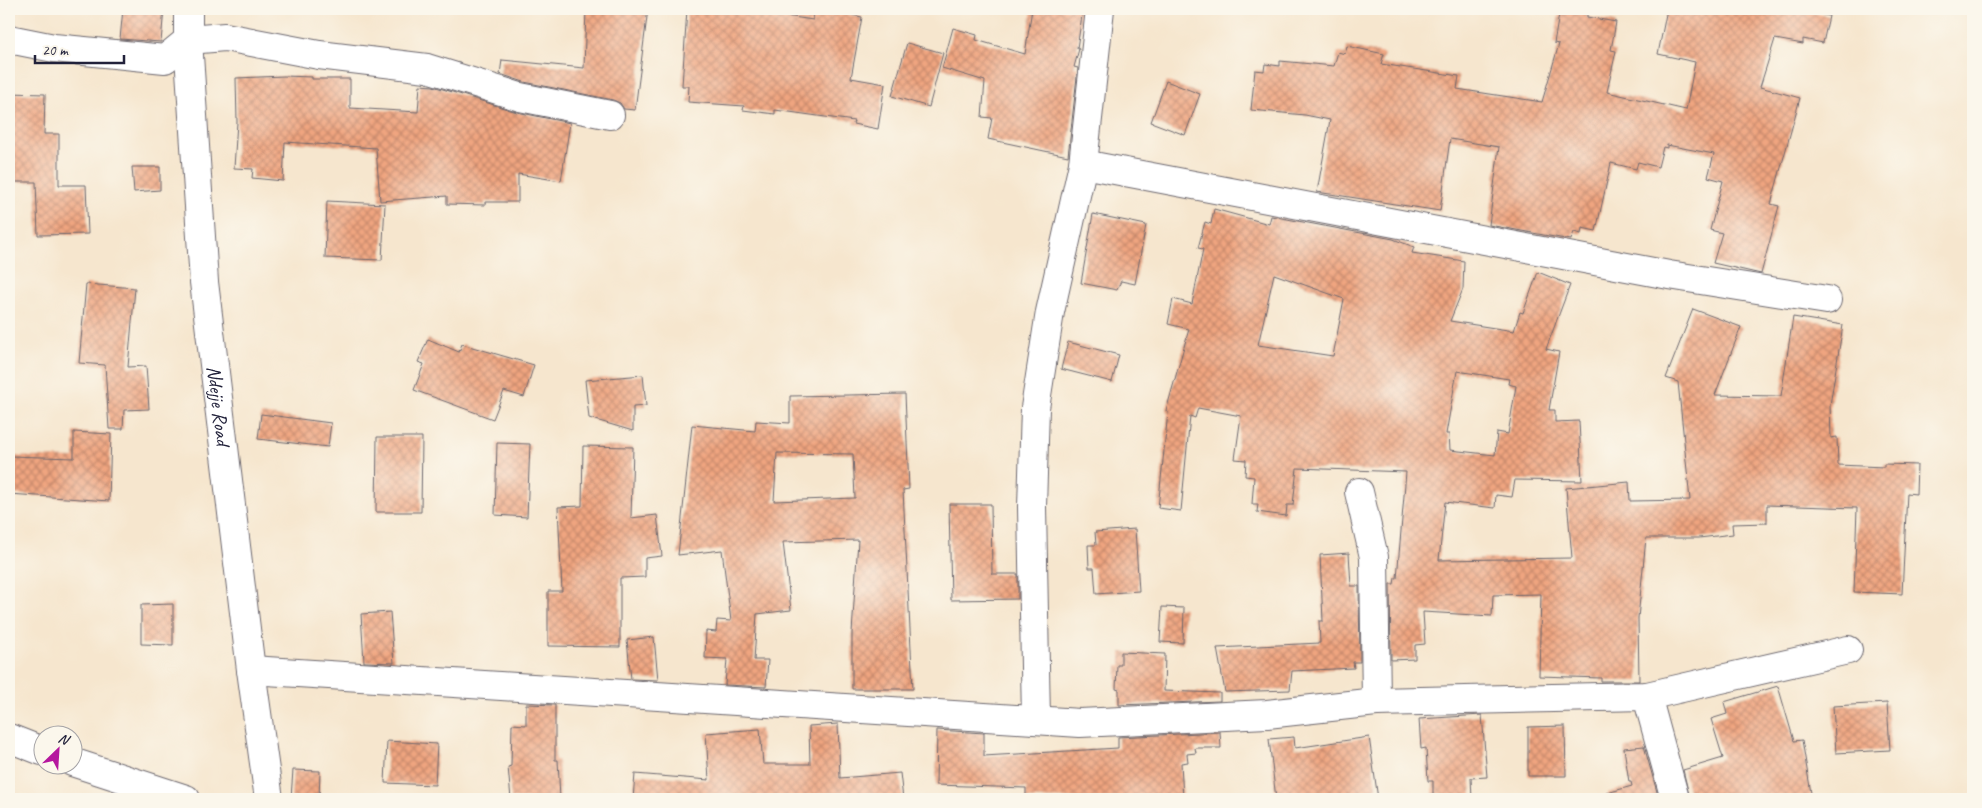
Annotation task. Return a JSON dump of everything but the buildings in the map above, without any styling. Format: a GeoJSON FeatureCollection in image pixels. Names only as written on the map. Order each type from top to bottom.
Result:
{"type":"FeatureCollection","features":[{"type":"Feature","properties":{"kind":"street","name":"Ndejje Road"},"geometry":{"type":"LineString","coordinates":[[188,9],[188,40],[204,282],[251,670],[269,799]]}},
{"type":"Feature","properties":{"kind":"street"},"geometry":{"type":"LineString","coordinates":[[1036,720],[1032,507],[1035,408],[1050,312],[1083,164],[1100,9]]}},
{"type":"Feature","properties":{"kind":"street"},"geometry":{"type":"LineString","coordinates":[[9,39],[54,48],[165,59],[188,40],[225,36],[319,55],[427,68],[520,98],[610,115]]}},
{"type":"Feature","properties":{"kind":"street"},"geometry":{"type":"LineString","coordinates":[[1083,164],[1669,275],[1827,300]]}},
{"type":"Feature","properties":{"kind":"street"},"geometry":{"type":"LineString","coordinates":[[1359,492],[1374,557],[1376,702]]}},
{"type":"Feature","properties":{"kind":"street"},"geometry":{"type":"LineString","coordinates":[[251,670],[1080,723],[1267,714],[1376,702],[1647,696],[1848,650]]}},
{"type":"Feature","properties":{"kind":"street"},"geometry":{"type":"LineString","coordinates":[[1647,696],[1675,799]]}},
{"type":"Feature","properties":{"kind":"street"},"geometry":{"type":"LineString","coordinates":[[9,738],[32,747]]}},
{"type":"Feature","properties":{"kind":"street"},"geometry":{"type":"LineString","coordinates":[[82,765],[186,799]]}}]}
